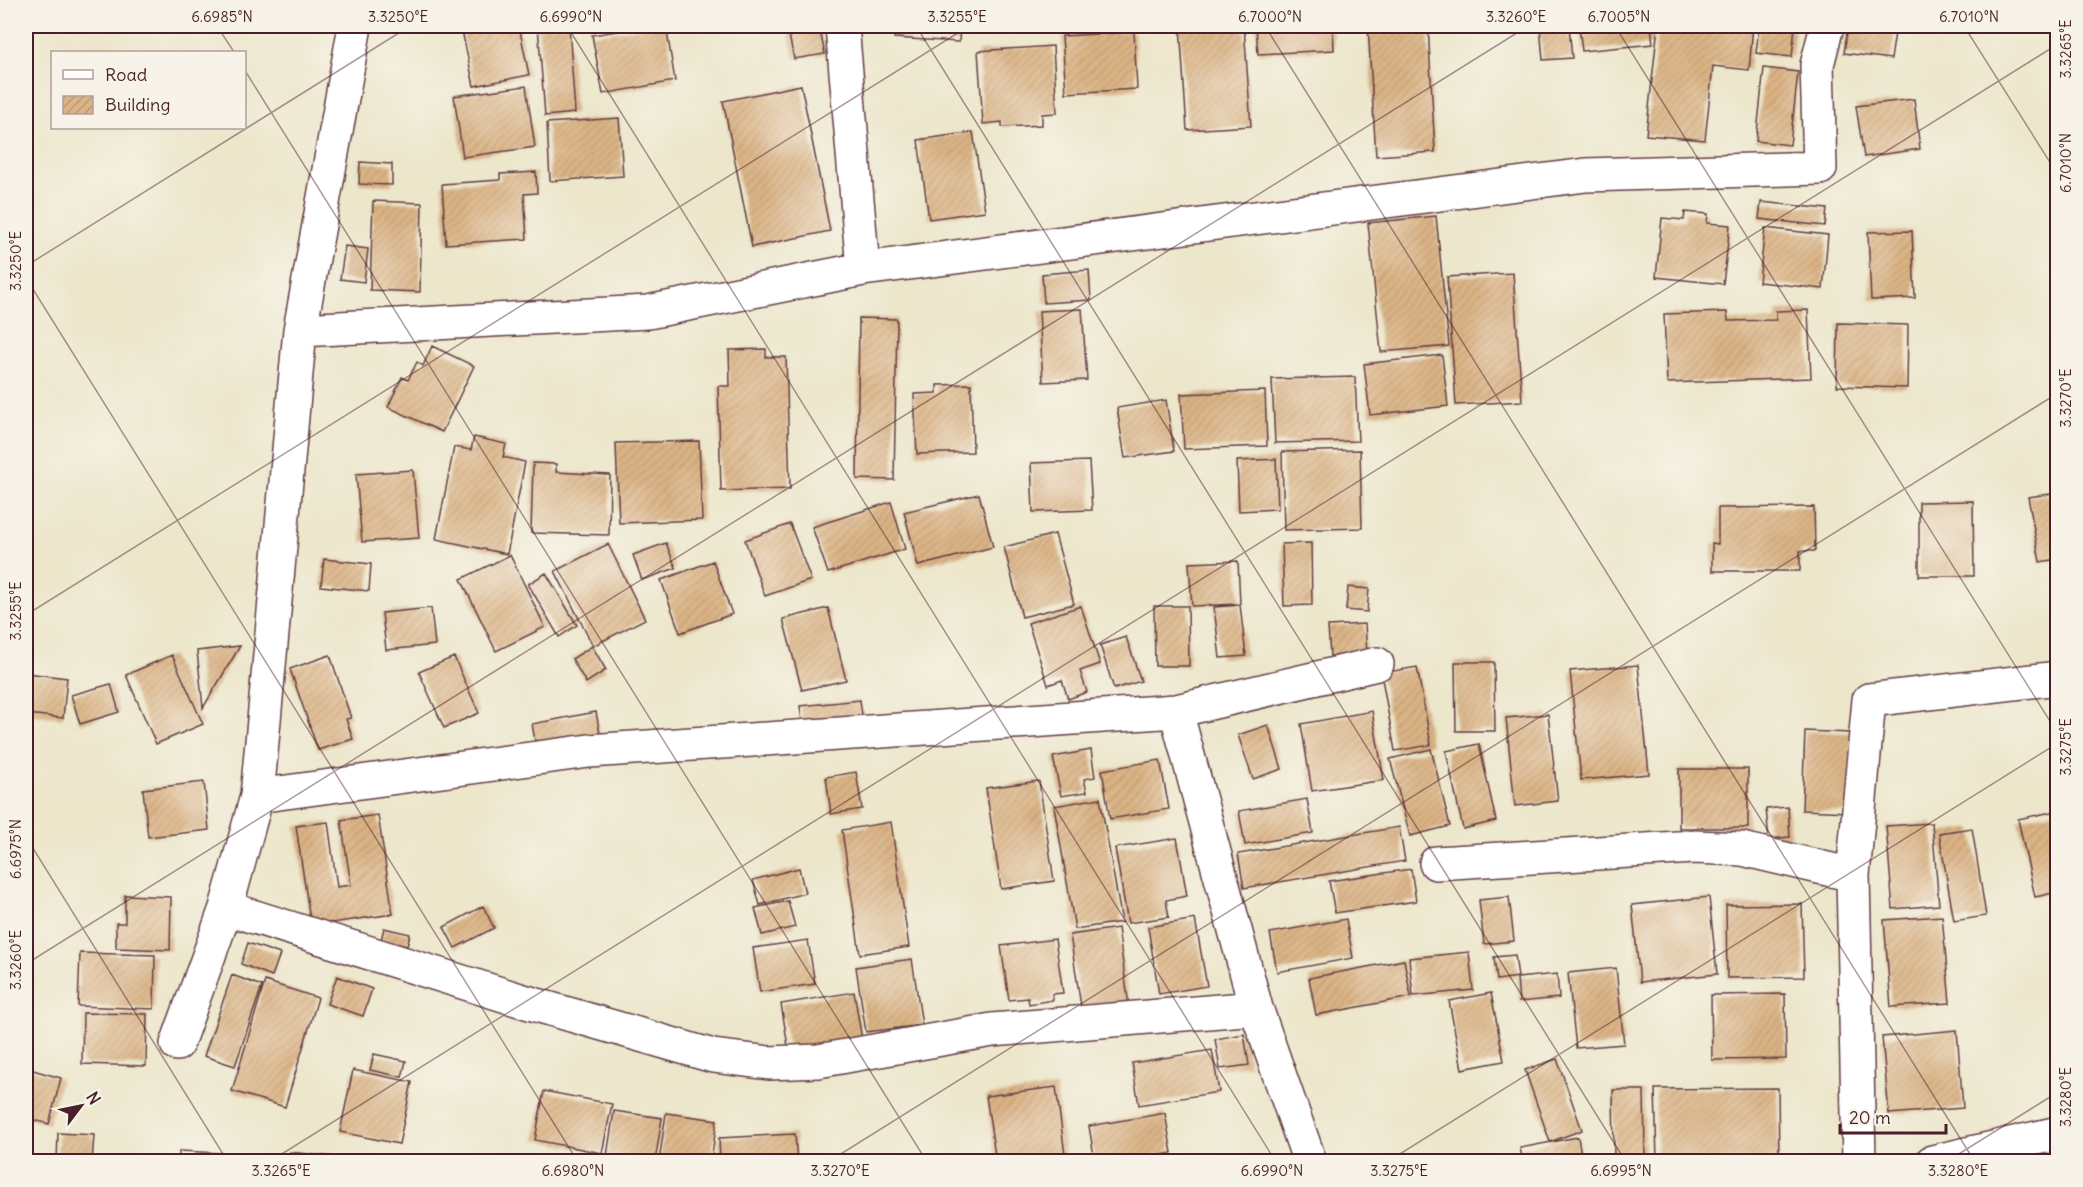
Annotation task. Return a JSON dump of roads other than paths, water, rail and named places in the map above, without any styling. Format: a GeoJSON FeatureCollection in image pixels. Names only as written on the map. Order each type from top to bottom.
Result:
{"type":"FeatureCollection","features":[{"type":"Feature","properties":{"kind":"street"},"geometry":{"type":"LineString","coordinates":[[177,1044],[226,908],[257,796],[300,330],[355,26]]}},
{"type":"Feature","properties":{"kind":"street"},"geometry":{"type":"LineString","coordinates":[[842,26],[863,269]]}},
{"type":"Feature","properties":{"kind":"street"},"geometry":{"type":"LineString","coordinates":[[300,330],[648,312],[863,269],[1586,175],[1820,168],[1817,65],[1827,26]]}},
{"type":"Feature","properties":{"kind":"street"},"geometry":{"type":"LineString","coordinates":[[257,796],[589,751],[1176,711],[1377,664]]}},
{"type":"Feature","properties":{"kind":"street"},"geometry":{"type":"LineString","coordinates":[[1859,1161],[1853,875],[1869,700],[2058,678]]}},
{"type":"Feature","properties":{"kind":"street"},"geometry":{"type":"LineString","coordinates":[[1176,711],[1256,1008],[1310,1161]]}},
{"type":"Feature","properties":{"kind":"street"},"geometry":{"type":"LineString","coordinates":[[1436,863],[1694,847],[1742,849],[1853,875]]}},
{"type":"Feature","properties":{"kind":"street"},"geometry":{"type":"LineString","coordinates":[[226,908],[523,1001],[702,1053],[770,1063],[818,1061],[992,1030],[1256,1008]]}},
{"type":"Feature","properties":{"kind":"street"},"geometry":{"type":"LineString","coordinates":[[1932,1161],[2058,1132]]}}]}
